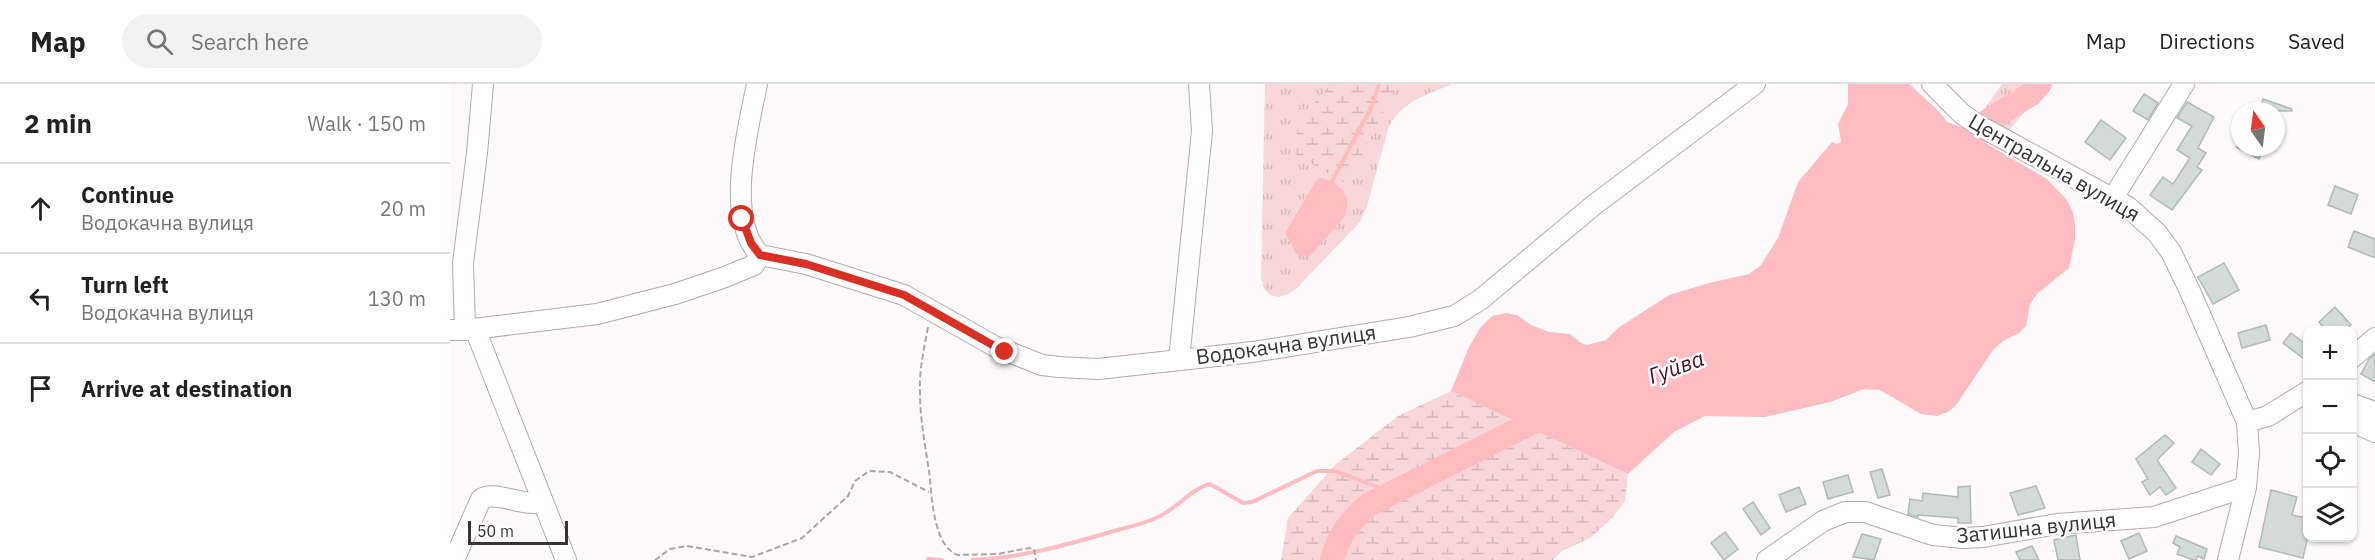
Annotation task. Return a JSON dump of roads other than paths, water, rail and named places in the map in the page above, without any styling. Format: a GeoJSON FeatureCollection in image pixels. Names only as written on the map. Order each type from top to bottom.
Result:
{"type":"FeatureCollection","features":[{"type":"Feature","properties":{"kind":"street"},"geometry":{"type":"LineString","coordinates":[[483,84],[463,263],[464,330],[518,433],[542,502],[566,560]]}},
{"type":"Feature","properties":{"kind":"street"},"geometry":{"type":"LineString","coordinates":[[464,330],[597,314],[675,294],[754,265],[760,255],[748,237],[740,207],[743,171],[757,84]]}},
{"type":"Feature","properties":{"kind":"street"},"geometry":{"type":"LineString","coordinates":[[1179,360],[1202,131],[1199,84]]}},
{"type":"Feature","properties":{"kind":"street","name":"Водокачна вулиця"},"geometry":{"type":"LineString","coordinates":[[760,255],[830,271],[904,295],[996,347],[1042,365],[1098,369],[1253,352],[1409,327],[1454,316],[1480,300],[1594,205],[1755,84]]}},
{"type":"Feature","properties":{"kind":"street","name":"Центральна вулиця"},"geometry":{"type":"LineString","coordinates":[[1932,84],[1962,114],[2113,198],[2141,218],[2157,233],[2171,252],[2247,422],[2249,453],[2246,486],[2229,560]]}},
{"type":"Feature","properties":{"kind":"street"},"geometry":{"type":"LineString","coordinates":[[2113,198],[2184,84]]}},
{"type":"Feature","properties":{"kind":"street"},"geometry":{"type":"LineString","coordinates":[[2357,354],[2375,338]]}},
{"type":"Feature","properties":{"kind":"street"},"geometry":{"type":"LineString","coordinates":[[2247,422],[2268,416],[2303,398]]}},
{"type":"Feature","properties":{"kind":"street"},"geometry":{"type":"LineString","coordinates":[[2357,406],[2375,412]]}},
{"type":"Feature","properties":{"kind":"street"},"geometry":{"type":"LineString","coordinates":[[2357,424],[2375,432]]}},
{"type":"Feature","properties":{"kind":"street","name":"Затишна вулиця"},"geometry":{"type":"LineString","coordinates":[[1767,560],[1823,521],[1854,510],[1933,535],[1983,537],[2057,524],[2154,517],[2246,486]]}},
{"type":"Feature","properties":{"kind":"street"},"geometry":{"type":"LineString","coordinates":[[454,560],[481,499],[491,496],[528,504],[542,502]]}},
{"type":"Feature","properties":{"kind":"water"},"geometry":{"type":"Polygon","coordinates":[[[1848,84],[1910,84],[1947,122],[1970,130],[1989,145],[2047,179],[2067,200],[2073,212],[2075,239],[2069,268],[2037,294],[2030,304],[2026,326],[1993,350],[1956,405],[1948,412],[1937,416],[1921,414],[1880,390],[1864,389],[1830,402],[1765,417],[1705,416],[1674,432],[1628,474],[1451,391],[1468,349],[1480,328],[1492,316],[1506,313],[1517,315],[1531,325],[1549,332],[1570,334],[1587,345],[1606,340],[1618,328],[1669,295],[1749,274],[1761,265],[1778,238],[1798,182],[1832,142],[1837,144],[1841,142],[1838,124],[1848,104],[1848,84]]]}},
{"type":"Feature","properties":{"kind":"water"},"geometry":{"type":"Polygon","coordinates":[[[1321,178],[1335,184],[1344,192],[1346,210],[1344,217],[1311,255],[1301,257],[1296,253],[1285,233],[1316,181],[1321,178]]]}},
{"type":"Feature","properties":{"kind":"waterway"},"geometry":{"type":"LineString","coordinates":[[1330,185],[1372,106],[1379,84]]}},
{"type":"Feature","properties":{"kind":"waterway","name":"Гуйва"},"geometry":{"type":"LineString","coordinates":[[1988,121],[2031,94],[2040,84]]}},
{"type":"Feature","properties":{"kind":"waterway","name":"Гуйва"},"geometry":{"type":"LineString","coordinates":[[1332,560],[1346,529],[1368,505],[1555,411]]}},
{"type":"Feature","properties":{"kind":"waterway"},"geometry":{"type":"LineString","coordinates":[[972,560],[1041,551],[1144,523],[1170,510],[1196,490],[1210,484],[1243,503],[1252,502],[1317,471],[1335,471],[1391,492]]}},
{"type":"Feature","properties":{"kind":"waterway"},"geometry":{"type":"LineString","coordinates":[[928,559],[942,560]]}}]}
